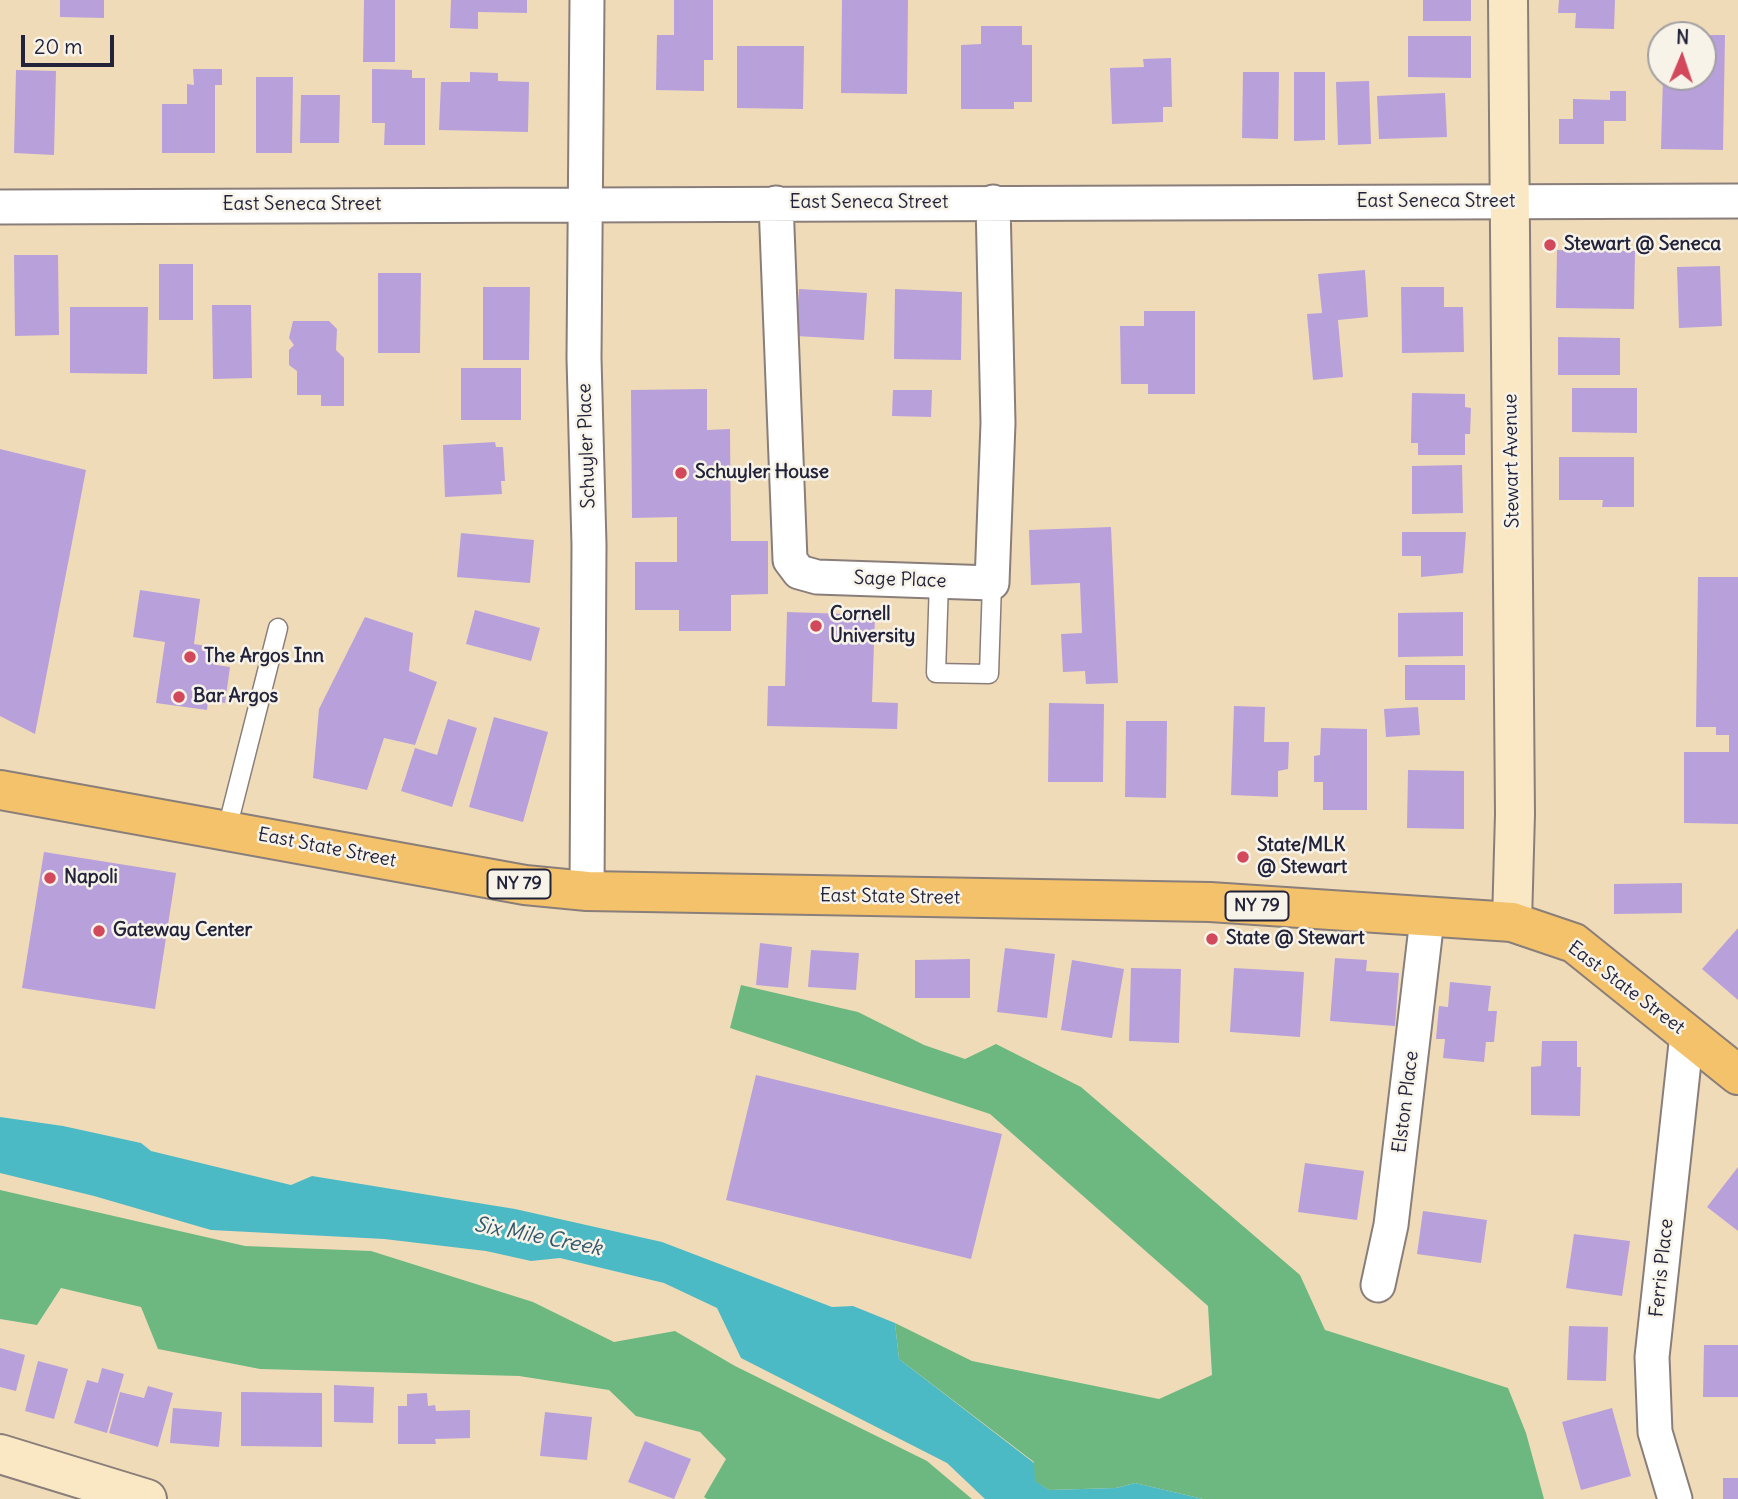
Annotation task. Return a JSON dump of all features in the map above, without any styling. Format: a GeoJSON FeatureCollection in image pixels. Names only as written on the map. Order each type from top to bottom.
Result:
{"type":"FeatureCollection","features":[{"type":"Feature","properties":{"kind":"highway","name":"East State Street"},"geometry":{"type":"LineString","coordinates":[[1,789],[525,886],[587,891],[1210,902],[1427,919],[1512,922],[1574,943],[1738,1075]]}},
{"type":"Feature","properties":{"kind":"street","name":"Schuyler Place"},"geometry":{"type":"LineString","coordinates":[[587,0],[584,358],[589,545],[587,891]]}},
{"type":"Feature","properties":{"kind":"street","name":"Stewart Avenue"},"geometry":{"type":"LineString","coordinates":[[1507,0],[1515,814],[1512,922]]}},
{"type":"Feature","properties":{"kind":"street","name":"East Seneca Street"},"geometry":{"type":"LineString","coordinates":[[0,207],[1738,201]]}},
{"type":"Feature","properties":{"kind":"street"},"geometry":{"type":"LineString","coordinates":[[992,583],[998,423],[993,202]]}},
{"type":"Feature","properties":{"kind":"street","name":"Sage Place"},"geometry":{"type":"LineString","coordinates":[[776,203],[790,560],[799,572],[817,577],[992,583]]}},
{"type":"Feature","properties":{"kind":"street","name":"Elston Place"},"geometry":{"type":"LineString","coordinates":[[1378,1285],[1391,1225],[1427,919]]}},
{"type":"Feature","properties":{"kind":"street","name":"Ferris Place"},"geometry":{"type":"LineString","coordinates":[[1675,1499],[1655,1432],[1652,1357],[1687,1034]]}},
{"type":"Feature","properties":{"kind":"street"},"geometry":{"type":"LineString","coordinates":[[0,1454],[147,1499]]}},
{"type":"Feature","properties":{"kind":"lane"},"geometry":{"type":"LineString","coordinates":[[939,581],[936,673],[989,674],[992,583]]}},
{"type":"Feature","properties":{"kind":"lane"},"geometry":{"type":"LineString","coordinates":[[227,830],[278,628]]}},
{"type":"Feature","properties":{"kind":"green space"},"geometry":{"type":"Polygon","coordinates":[[[741,985],[858,1012],[924,1045],[965,1059],[996,1044],[1081,1087],[1300,1275],[1325,1330],[1508,1388],[1526,1433],[1544,1499],[1203,1499],[1135,1483],[1116,1488],[1049,1490],[1034,1481],[1034,1462],[899,1359],[895,1323],[972,1361],[1159,1399],[1212,1375],[1208,1306],[990,1114],[730,1028],[741,985]]]}},
{"type":"Feature","properties":{"kind":"green space"},"geometry":{"type":"Polygon","coordinates":[[[0,1190],[245,1246],[371,1251],[533,1302],[614,1342],[675,1331],[735,1366],[927,1461],[972,1499],[707,1499],[704,1497],[726,1459],[700,1432],[636,1416],[609,1390],[519,1376],[260,1369],[158,1349],[141,1307],[61,1288],[37,1325],[0,1319],[0,1190]]]}},
{"type":"Feature","properties":{"kind":"water","name":"Six Mile Creek"},"geometry":{"type":"Polygon","coordinates":[[[0,1117],[63,1126],[141,1143],[151,1151],[291,1185],[312,1176],[515,1209],[662,1242],[832,1307],[853,1306],[895,1323],[899,1359],[1034,1463],[1035,1481],[1049,1490],[1116,1488],[1135,1483],[1203,1499],[985,1499],[947,1463],[741,1358],[717,1308],[664,1283],[560,1258],[531,1261],[486,1251],[384,1239],[211,1230],[94,1196],[0,1173],[0,1117]]]}},
{"type":"Feature","properties":{"kind":"building"},"geometry":{"type":"Polygon","coordinates":[[[60,0],[104,0],[104,18],[60,17],[60,0]]]}},
{"type":"Feature","properties":{"kind":"building"},"geometry":{"type":"Polygon","coordinates":[[[364,0],[395,0],[395,62],[363,62],[364,0]]]}},
{"type":"Feature","properties":{"kind":"building"},"geometry":{"type":"Polygon","coordinates":[[[451,0],[527,0],[527,13],[478,12],[478,29],[450,28],[451,0]]]}},
{"type":"Feature","properties":{"kind":"building"},"geometry":{"type":"Polygon","coordinates":[[[674,0],[713,0],[713,60],[704,60],[704,91],[656,90],[657,35],[674,35],[674,0]]]}},
{"type":"Feature","properties":{"kind":"building"},"geometry":{"type":"Polygon","coordinates":[[[842,0],[908,0],[907,94],[841,93],[842,0]]]}},
{"type":"Feature","properties":{"kind":"building"},"geometry":{"type":"Polygon","coordinates":[[[1423,0],[1471,0],[1471,21],[1423,21],[1423,0]]]}},
{"type":"Feature","properties":{"kind":"building"},"geometry":{"type":"Polygon","coordinates":[[[1559,0],[1615,0],[1614,29],[1575,28],[1576,13],[1558,13],[1559,0]]]}},
{"type":"Feature","properties":{"kind":"building"},"geometry":{"type":"Polygon","coordinates":[[[981,26],[1022,26],[1022,45],[1032,45],[1032,102],[1014,102],[1014,109],[961,109],[961,45],[981,44],[981,26]]]}},
{"type":"Feature","properties":{"kind":"building"},"geometry":{"type":"Polygon","coordinates":[[[1717,35],[1725,35],[1723,150],[1661,149],[1663,91],[1717,91],[1717,35]]]}},
{"type":"Feature","properties":{"kind":"building"},"geometry":{"type":"Polygon","coordinates":[[[1408,36],[1471,36],[1471,78],[1408,77],[1408,36]]]}},
{"type":"Feature","properties":{"kind":"building"},"geometry":{"type":"Polygon","coordinates":[[[737,46],[804,46],[803,109],[737,108],[737,46]]]}},
{"type":"Feature","properties":{"kind":"building"},"geometry":{"type":"Polygon","coordinates":[[[1171,58],[1172,107],[1163,107],[1163,122],[1112,124],[1110,68],[1144,67],[1143,59],[1171,58]]]}},
{"type":"Feature","properties":{"kind":"building"},"geometry":{"type":"Polygon","coordinates":[[[193,69],[222,69],[222,85],[215,85],[215,153],[162,153],[162,104],[187,104],[187,84],[194,85],[193,69]]]}},
{"type":"Feature","properties":{"kind":"building"},"geometry":{"type":"Polygon","coordinates":[[[372,69],[412,70],[412,78],[425,78],[425,145],[384,145],[385,123],[372,123],[372,69]]]}},
{"type":"Feature","properties":{"kind":"building"},"geometry":{"type":"Polygon","coordinates":[[[16,70],[56,71],[54,155],[14,153],[16,70]]]}},
{"type":"Feature","properties":{"kind":"building"},"geometry":{"type":"Polygon","coordinates":[[[470,72],[498,73],[498,81],[529,82],[528,132],[439,130],[441,82],[470,82],[470,72]]]}},
{"type":"Feature","properties":{"kind":"building"},"geometry":{"type":"Polygon","coordinates":[[[1243,72],[1279,72],[1278,139],[1242,138],[1243,72]]]}},
{"type":"Feature","properties":{"kind":"building"},"geometry":{"type":"Polygon","coordinates":[[[1294,72],[1325,72],[1325,140],[1294,141],[1294,72]]]}},
{"type":"Feature","properties":{"kind":"building"},"geometry":{"type":"Polygon","coordinates":[[[256,77],[293,77],[292,153],[256,153],[256,77]]]}},
{"type":"Feature","properties":{"kind":"building"},"geometry":{"type":"Polygon","coordinates":[[[1369,81],[1371,144],[1338,145],[1336,82],[1369,81]]]}},
{"type":"Feature","properties":{"kind":"building"},"geometry":{"type":"Polygon","coordinates":[[[1610,91],[1626,91],[1626,121],[1604,121],[1604,144],[1559,144],[1559,119],[1573,119],[1573,99],[1610,100],[1610,91]]]}},
{"type":"Feature","properties":{"kind":"building"},"geometry":{"type":"Polygon","coordinates":[[[1445,93],[1447,137],[1379,139],[1377,96],[1445,93]]]}},
{"type":"Feature","properties":{"kind":"building"},"geometry":{"type":"Polygon","coordinates":[[[301,95],[340,95],[339,143],[300,143],[301,95]]]}},
{"type":"Feature","properties":{"kind":"building"},"geometry":{"type":"Polygon","coordinates":[[[1557,250],[1635,251],[1634,309],[1556,308],[1557,250]]]}},
{"type":"Feature","properties":{"kind":"building"},"geometry":{"type":"Polygon","coordinates":[[[14,255],[58,255],[59,335],[15,336],[14,255]]]}},
{"type":"Feature","properties":{"kind":"building"},"geometry":{"type":"Polygon","coordinates":[[[159,264],[193,264],[193,320],[159,320],[159,264]]]}},
{"type":"Feature","properties":{"kind":"building"},"geometry":{"type":"Polygon","coordinates":[[[1720,266],[1722,326],[1679,328],[1677,267],[1720,266]]]}},
{"type":"Feature","properties":{"kind":"building"},"geometry":{"type":"Polygon","coordinates":[[[1365,270],[1368,317],[1338,320],[1343,377],[1313,380],[1307,314],[1322,313],[1318,274],[1365,270]]]}},
{"type":"Feature","properties":{"kind":"building"},"geometry":{"type":"Polygon","coordinates":[[[378,273],[421,273],[420,353],[378,353],[378,273]]]}},
{"type":"Feature","properties":{"kind":"building"},"geometry":{"type":"Polygon","coordinates":[[[483,287],[530,287],[529,360],[483,360],[483,287]]]}},
{"type":"Feature","properties":{"kind":"building"},"geometry":{"type":"Polygon","coordinates":[[[1401,287],[1444,287],[1444,307],[1463,307],[1464,352],[1402,353],[1401,287]]]}},
{"type":"Feature","properties":{"kind":"building"},"geometry":{"type":"Polygon","coordinates":[[[799,289],[867,293],[864,340],[796,336],[799,289]]]}},
{"type":"Feature","properties":{"kind":"building"},"geometry":{"type":"Polygon","coordinates":[[[895,289],[962,292],[961,360],[894,359],[895,289]]]}},
{"type":"Feature","properties":{"kind":"building"},"geometry":{"type":"Polygon","coordinates":[[[212,305],[251,305],[252,378],[213,379],[212,305]]]}},
{"type":"Feature","properties":{"kind":"building"},"geometry":{"type":"Polygon","coordinates":[[[70,307],[148,307],[147,374],[70,373],[70,307]]]}},
{"type":"Feature","properties":{"kind":"building"},"geometry":{"type":"Polygon","coordinates":[[[1144,311],[1195,311],[1195,394],[1148,394],[1148,384],[1121,384],[1120,326],[1144,326],[1144,311]]]}},
{"type":"Feature","properties":{"kind":"building"},"geometry":{"type":"Polygon","coordinates":[[[293,321],[329,321],[337,329],[336,350],[344,358],[344,406],[321,406],[321,395],[297,395],[297,371],[289,365],[289,350],[294,345],[289,338],[293,321]]]}},
{"type":"Feature","properties":{"kind":"building"},"geometry":{"type":"Polygon","coordinates":[[[1558,337],[1620,338],[1620,375],[1558,375],[1558,337]]]}},
{"type":"Feature","properties":{"kind":"building"},"geometry":{"type":"Polygon","coordinates":[[[461,368],[521,368],[521,420],[461,420],[461,368]]]}},
{"type":"Feature","properties":{"kind":"building"},"geometry":{"type":"Polygon","coordinates":[[[1572,388],[1637,388],[1637,433],[1572,432],[1572,388]]]}},
{"type":"Feature","properties":{"kind":"building","name":"Schuyler House"},"geometry":{"type":"Polygon","coordinates":[[[707,389],[707,430],[730,429],[731,541],[768,541],[768,594],[731,595],[731,631],[679,631],[679,610],[635,610],[635,562],[677,562],[677,517],[632,518],[631,390],[707,389]]]}},
{"type":"Feature","properties":{"kind":"building"},"geometry":{"type":"Polygon","coordinates":[[[893,390],[932,390],[931,417],[892,416],[893,390]]]}},
{"type":"Feature","properties":{"kind":"building"},"geometry":{"type":"Polygon","coordinates":[[[1412,393],[1465,394],[1465,407],[1471,408],[1470,434],[1465,434],[1465,455],[1418,455],[1418,443],[1411,443],[1412,393]]]}},
{"type":"Feature","properties":{"kind":"building"},"geometry":{"type":"Polygon","coordinates":[[[495,442],[496,447],[503,447],[505,481],[501,481],[502,494],[445,497],[443,445],[495,442]]]}},
{"type":"Feature","properties":{"kind":"building"},"geometry":{"type":"Polygon","coordinates":[[[0,449],[86,470],[35,734],[0,716],[0,449]]]}},
{"type":"Feature","properties":{"kind":"building"},"geometry":{"type":"Polygon","coordinates":[[[1559,457],[1634,457],[1634,507],[1602,507],[1603,500],[1559,500],[1559,457]]]}},
{"type":"Feature","properties":{"kind":"building"},"geometry":{"type":"Polygon","coordinates":[[[1462,465],[1463,513],[1412,514],[1412,466],[1462,465]]]}},
{"type":"Feature","properties":{"kind":"building"},"geometry":{"type":"Polygon","coordinates":[[[1111,527],[1118,683],[1086,684],[1085,671],[1063,672],[1061,634],[1082,633],[1080,583],[1031,585],[1029,530],[1111,527]]]}},
{"type":"Feature","properties":{"kind":"building"},"geometry":{"type":"Polygon","coordinates":[[[1402,532],[1466,532],[1463,573],[1421,577],[1421,556],[1402,556],[1402,532]]]}},
{"type":"Feature","properties":{"kind":"building"},"geometry":{"type":"Polygon","coordinates":[[[461,533],[534,540],[530,583],[457,577],[461,533]]]}},
{"type":"Feature","properties":{"kind":"building"},"geometry":{"type":"Polygon","coordinates":[[[1698,577],[1738,577],[1738,824],[1684,823],[1684,752],[1729,752],[1729,735],[1716,735],[1716,727],[1696,727],[1698,577]]]}},
{"type":"Feature","properties":{"kind":"building","name":"The Argos Inn"},"geometry":{"type":"Polygon","coordinates":[[[140,590],[200,599],[194,644],[219,648],[216,665],[230,667],[225,703],[208,700],[207,710],[156,703],[165,642],[133,637],[140,590]]]}},
{"type":"Feature","properties":{"kind":"building"},"geometry":{"type":"Polygon","coordinates":[[[475,610],[540,628],[531,661],[466,644],[475,610]]]}},
{"type":"Feature","properties":{"kind":"building"},"geometry":{"type":"Polygon","coordinates":[[[787,612],[875,615],[872,702],[898,703],[897,729],[767,726],[768,686],[785,686],[787,612]]]}},
{"type":"Feature","properties":{"kind":"building"},"geometry":{"type":"Polygon","coordinates":[[[1463,612],[1463,656],[1398,657],[1398,613],[1463,612]]]}},
{"type":"Feature","properties":{"kind":"building"},"geometry":{"type":"Polygon","coordinates":[[[365,617],[413,633],[409,671],[437,682],[415,745],[384,738],[367,790],[313,778],[319,709],[365,617]]]}},
{"type":"Feature","properties":{"kind":"building"},"geometry":{"type":"Polygon","coordinates":[[[1405,665],[1465,665],[1465,700],[1405,700],[1405,665]]]}},
{"type":"Feature","properties":{"kind":"building"},"geometry":{"type":"Polygon","coordinates":[[[1049,703],[1104,704],[1103,782],[1048,782],[1049,703]]]}},
{"type":"Feature","properties":{"kind":"building"},"geometry":{"type":"Polygon","coordinates":[[[1234,706],[1265,707],[1264,742],[1289,742],[1288,769],[1278,771],[1278,797],[1231,795],[1234,706]]]}},
{"type":"Feature","properties":{"kind":"building"},"geometry":{"type":"Polygon","coordinates":[[[1418,707],[1420,735],[1386,737],[1384,709],[1418,707]]]}},
{"type":"Feature","properties":{"kind":"building"},"geometry":{"type":"Polygon","coordinates":[[[494,717],[548,732],[523,822],[469,807],[494,717]]]}},
{"type":"Feature","properties":{"kind":"building"},"geometry":{"type":"Polygon","coordinates":[[[448,719],[477,728],[452,807],[401,791],[415,748],[437,755],[448,719]]]}},
{"type":"Feature","properties":{"kind":"building"},"geometry":{"type":"Polygon","coordinates":[[[1126,721],[1167,721],[1166,798],[1125,797],[1126,721]]]}},
{"type":"Feature","properties":{"kind":"building"},"geometry":{"type":"Polygon","coordinates":[[[1321,728],[1367,729],[1367,810],[1323,810],[1323,782],[1314,782],[1314,756],[1320,755],[1321,728]]]}},
{"type":"Feature","properties":{"kind":"building"},"geometry":{"type":"Polygon","coordinates":[[[1408,770],[1464,771],[1464,829],[1407,828],[1408,770]]]}},
{"type":"Feature","properties":{"kind":"building","name":"Gateway Center"},"geometry":{"type":"Polygon","coordinates":[[[44,852],[176,873],[155,1009],[22,988],[44,852]]]}},
{"type":"Feature","properties":{"kind":"building"},"geometry":{"type":"Polygon","coordinates":[[[1682,883],[1682,913],[1614,914],[1614,884],[1682,883]]]}},
{"type":"Feature","properties":{"kind":"building"},"geometry":{"type":"Polygon","coordinates":[[[1738,928],[1738,1000],[1702,969],[1738,928]]]}},
{"type":"Feature","properties":{"kind":"building"},"geometry":{"type":"Polygon","coordinates":[[[760,943],[792,947],[788,988],[756,985],[760,943]]]}},
{"type":"Feature","properties":{"kind":"building"},"geometry":{"type":"Polygon","coordinates":[[[1005,948],[1055,954],[1047,1018],[997,1012],[1005,948]]]}},
{"type":"Feature","properties":{"kind":"building"},"geometry":{"type":"Polygon","coordinates":[[[811,950],[859,953],[856,990],[808,987],[811,950]]]}},
{"type":"Feature","properties":{"kind":"building"},"geometry":{"type":"Polygon","coordinates":[[[1335,958],[1367,960],[1366,971],[1399,973],[1395,1026],[1330,1021],[1335,958]]]}},
{"type":"Feature","properties":{"kind":"building"},"geometry":{"type":"Polygon","coordinates":[[[970,959],[970,998],[915,998],[915,960],[970,959]]]}},
{"type":"Feature","properties":{"kind":"building"},"geometry":{"type":"Polygon","coordinates":[[[1072,960],[1124,969],[1112,1038],[1061,1030],[1072,960]]]}},
{"type":"Feature","properties":{"kind":"building"},"geometry":{"type":"Polygon","coordinates":[[[1131,968],[1181,969],[1179,1043],[1129,1041],[1131,968]]]}},
{"type":"Feature","properties":{"kind":"building"},"geometry":{"type":"Polygon","coordinates":[[[1234,968],[1304,972],[1300,1037],[1230,1032],[1234,968]]]}},
{"type":"Feature","properties":{"kind":"building"},"geometry":{"type":"Polygon","coordinates":[[[1450,982],[1491,986],[1488,1011],[1497,1011],[1494,1042],[1486,1042],[1484,1062],[1443,1058],[1445,1039],[1436,1039],[1439,1006],[1448,1007],[1450,982]]]}},
{"type":"Feature","properties":{"kind":"building"},"geometry":{"type":"Polygon","coordinates":[[[1542,1041],[1577,1041],[1577,1067],[1581,1067],[1580,1116],[1531,1115],[1531,1067],[1541,1066],[1542,1041]]]}},
{"type":"Feature","properties":{"kind":"building"},"geometry":{"type":"Polygon","coordinates":[[[756,1075],[1002,1134],[971,1259],[726,1200],[756,1075]]]}},
{"type":"Feature","properties":{"kind":"building"},"geometry":{"type":"Polygon","coordinates":[[[1305,1163],[1364,1171],[1357,1220],[1298,1212],[1305,1163]]]}},
{"type":"Feature","properties":{"kind":"building"},"geometry":{"type":"Polygon","coordinates":[[[1738,1167],[1738,1231],[1707,1207],[1738,1167]]]}},
{"type":"Feature","properties":{"kind":"building"},"geometry":{"type":"Polygon","coordinates":[[[1423,1211],[1487,1220],[1481,1263],[1417,1254],[1423,1211]]]}},
{"type":"Feature","properties":{"kind":"building"},"geometry":{"type":"Polygon","coordinates":[[[1574,1234],[1630,1241],[1622,1296],[1566,1288],[1574,1234]]]}},
{"type":"Feature","properties":{"kind":"building"},"geometry":{"type":"Polygon","coordinates":[[[1569,1326],[1608,1327],[1606,1381],[1567,1380],[1569,1326]]]}},
{"type":"Feature","properties":{"kind":"building"},"geometry":{"type":"Polygon","coordinates":[[[1704,1345],[1738,1345],[1738,1397],[1703,1397],[1704,1345]]]}},
{"type":"Feature","properties":{"kind":"building"},"geometry":{"type":"Polygon","coordinates":[[[0,1348],[25,1355],[16,1391],[0,1387],[0,1348]]]}},
{"type":"Feature","properties":{"kind":"building"},"geometry":{"type":"Polygon","coordinates":[[[38,1361],[68,1369],[54,1419],[25,1411],[38,1361]]]}},
{"type":"Feature","properties":{"kind":"building"},"geometry":{"type":"Polygon","coordinates":[[[102,1368],[124,1374],[107,1433],[74,1423],[87,1380],[98,1383],[102,1368]]]}},
{"type":"Feature","properties":{"kind":"building"},"geometry":{"type":"Polygon","coordinates":[[[334,1385],[374,1387],[373,1423],[334,1422],[334,1385]]]}},
{"type":"Feature","properties":{"kind":"building"},"geometry":{"type":"Polygon","coordinates":[[[148,1386],[173,1393],[158,1447],[109,1433],[120,1392],[144,1398],[148,1386]]]}},
{"type":"Feature","properties":{"kind":"building"},"geometry":{"type":"Polygon","coordinates":[[[241,1392],[322,1393],[322,1447],[241,1446],[241,1392]]]}},
{"type":"Feature","properties":{"kind":"building"},"geometry":{"type":"Polygon","coordinates":[[[427,1393],[428,1406],[435,1405],[436,1411],[470,1410],[470,1438],[435,1439],[436,1444],[398,1444],[398,1406],[407,1406],[407,1394],[427,1393]]]}},
{"type":"Feature","properties":{"kind":"building"},"geometry":{"type":"Polygon","coordinates":[[[173,1408],[222,1412],[219,1447],[170,1443],[173,1408]]]}},
{"type":"Feature","properties":{"kind":"building"},"geometry":{"type":"Polygon","coordinates":[[[1612,1408],[1631,1476],[1581,1490],[1562,1422],[1612,1408]]]}},
{"type":"Feature","properties":{"kind":"building"},"geometry":{"type":"Polygon","coordinates":[[[545,1412],[592,1417],[587,1460],[540,1456],[545,1412]]]}},
{"type":"Feature","properties":{"kind":"building"},"geometry":{"type":"Polygon","coordinates":[[[645,1441],[691,1459],[674,1499],[628,1482],[645,1441]]]}},
{"type":"Feature","properties":{"kind":"building"},"geometry":{"type":"Polygon","coordinates":[[[1723,1478],[1738,1478],[1738,1499],[1723,1499],[1723,1478]]]}},
{"type":"Feature","properties":{"kind":"place","name":"Stewart @ Seneca"},"geometry":{"type":"Point","coordinates":[1550,245]}},
{"type":"Feature","properties":{"kind":"place","name":"Schuyler House"},"geometry":{"type":"Point","coordinates":[681,473]}},
{"type":"Feature","properties":{"kind":"place","name":"Cornell University"},"geometry":{"type":"Point","coordinates":[816,626]}},
{"type":"Feature","properties":{"kind":"place","name":"The Argos Inn"},"geometry":{"type":"Point","coordinates":[190,657]}},
{"type":"Feature","properties":{"kind":"place","name":"Bar Argos"},"geometry":{"type":"Point","coordinates":[179,697]}},
{"type":"Feature","properties":{"kind":"place","name":"State/MLK @ Stewart"},"geometry":{"type":"Point","coordinates":[1243,857]}},
{"type":"Feature","properties":{"kind":"place","name":"Napoli"},"geometry":{"type":"Point","coordinates":[50,878]}},
{"type":"Feature","properties":{"kind":"place","name":"Gateway Center"},"geometry":{"type":"Point","coordinates":[99,931]}},
{"type":"Feature","properties":{"kind":"place","name":"State @ Stewart"},"geometry":{"type":"Point","coordinates":[1212,939]}}]}
